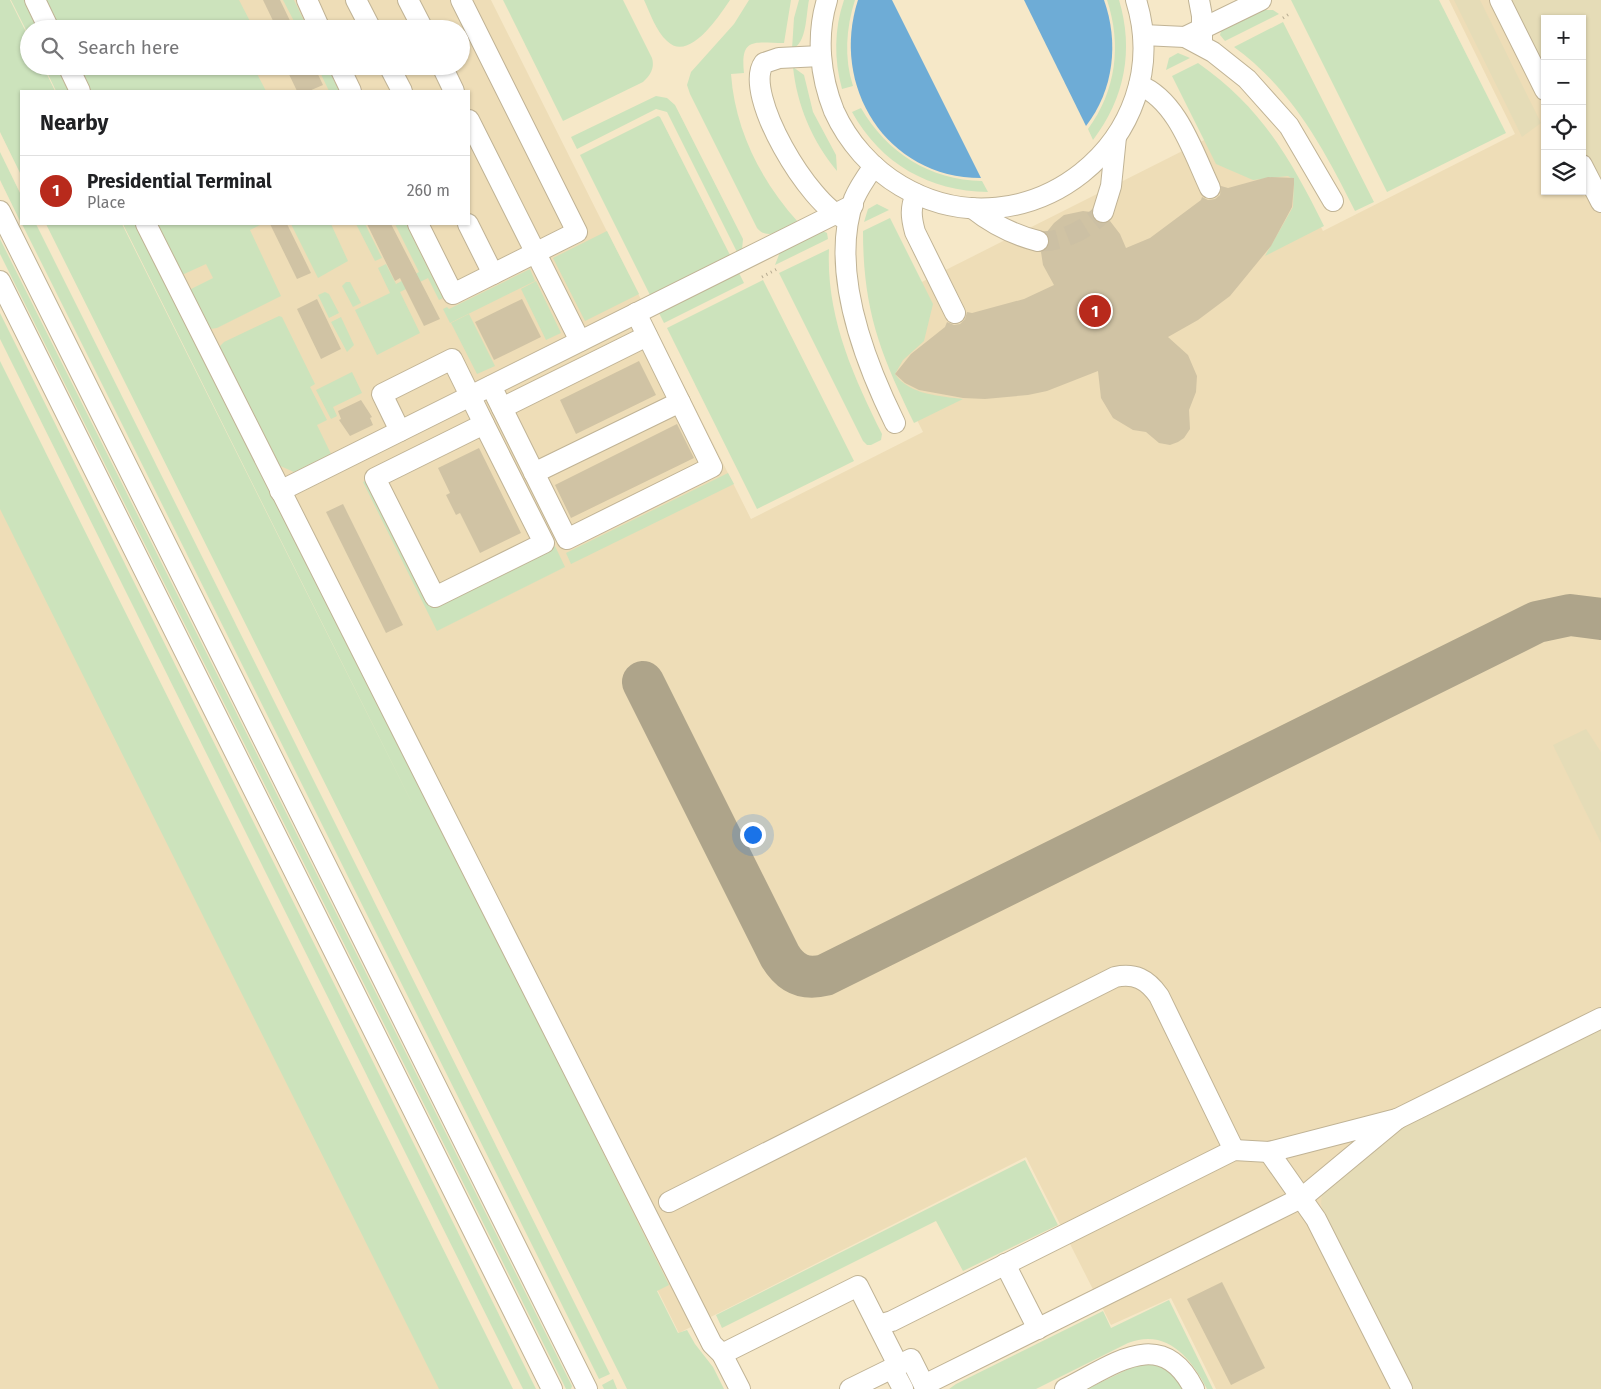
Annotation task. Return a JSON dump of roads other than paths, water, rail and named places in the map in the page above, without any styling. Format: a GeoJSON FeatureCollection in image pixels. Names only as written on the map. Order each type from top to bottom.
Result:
{"type":"FeatureCollection","features":[{"type":"Feature","properties":{"kind":"street"},"geometry":{"type":"LineString","coordinates":[[35,0],[45,20]]}},
{"type":"Feature","properties":{"kind":"street"},"geometry":{"type":"LineString","coordinates":[[307,0],[316,20]]}},
{"type":"Feature","properties":{"kind":"street"},"geometry":{"type":"LineString","coordinates":[[356,0],[366,20]]}},
{"type":"Feature","properties":{"kind":"street"},"geometry":{"type":"LineString","coordinates":[[408,0],[418,20]]}},
{"type":"Feature","properties":{"kind":"street"},"geometry":{"type":"LineString","coordinates":[[418,225],[453,294],[577,232],[461,0]]}},
{"type":"Feature","properties":{"kind":"street"},"geometry":{"type":"LineString","coordinates":[[827,0],[821,36],[821,56],[826,86],[837,118],[855,146],[874,166],[893,181],[916,194],[938,202],[972,208],[1014,205],[1054,192],[1082,174],[1116,137],[1132,107],[1139,85],[1143,58],[1143,35],[1136,0]]}},
{"type":"Feature","properties":{"kind":"street"},"geometry":{"type":"LineString","coordinates":[[1196,37],[1199,0]]}},
{"type":"Feature","properties":{"kind":"street"},"geometry":{"type":"LineString","coordinates":[[1143,35],[1196,37],[1261,0]]}},
{"type":"Feature","properties":{"kind":"street"},"geometry":{"type":"LineString","coordinates":[[1500,0],[1541,82]]}},
{"type":"Feature","properties":{"kind":"street"},"geometry":{"type":"LineString","coordinates":[[1196,37],[1235,69],[1270,102],[1297,137],[1333,201]]}},
{"type":"Feature","properties":{"kind":"street"},"geometry":{"type":"LineString","coordinates":[[821,56],[779,58],[761,66],[762,93],[783,148],[806,185],[845,213]]}},
{"type":"Feature","properties":{"kind":"street"},"geometry":{"type":"LineString","coordinates":[[72,75],[80,90]]}},
{"type":"Feature","properties":{"kind":"street"},"geometry":{"type":"LineString","coordinates":[[344,75],[351,90]]}},
{"type":"Feature","properties":{"kind":"street"},"geometry":{"type":"LineString","coordinates":[[394,75],[401,90]]}},
{"type":"Feature","properties":{"kind":"street"},"geometry":{"type":"LineString","coordinates":[[446,75],[454,90]]}},
{"type":"Feature","properties":{"kind":"street"},"geometry":{"type":"LineString","coordinates":[[1139,85],[1150,89],[1170,106],[1210,188]]}},
{"type":"Feature","properties":{"kind":"street"},"geometry":{"type":"LineString","coordinates":[[470,122],[580,341]]}},
{"type":"Feature","properties":{"kind":"street"},"geometry":{"type":"LineString","coordinates":[[1103,212],[1111,186],[1116,137]]}},
{"type":"Feature","properties":{"kind":"street"},"geometry":{"type":"LineString","coordinates":[[280,491],[636,313],[845,213],[874,166]]}},
{"type":"Feature","properties":{"kind":"street"},"geometry":{"type":"LineString","coordinates":[[1586,173],[1601,202]]}},
{"type":"Feature","properties":{"kind":"street"},"geometry":{"type":"LineString","coordinates":[[916,194],[911,212],[915,232],[955,313]]}},
{"type":"Feature","properties":{"kind":"street"},"geometry":{"type":"LineString","coordinates":[[972,208],[984,218],[1010,232],[1038,241]]}},
{"type":"Feature","properties":{"kind":"street"},"geometry":{"type":"LineString","coordinates":[[0,211],[588,1389]]}},
{"type":"Feature","properties":{"kind":"street"},"geometry":{"type":"LineString","coordinates":[[845,213],[848,279],[853,311],[870,371],[895,423]]}},
{"type":"Feature","properties":{"kind":"street"},"geometry":{"type":"LineString","coordinates":[[147,225],[712,1344],[722,1354],[740,1389]]}},
{"type":"Feature","properties":{"kind":"street"},"geometry":{"type":"LineString","coordinates":[[468,225],[493,274]]}},
{"type":"Feature","properties":{"kind":"street"},"geometry":{"type":"LineString","coordinates":[[0,281],[552,1389]]}},
{"type":"Feature","properties":{"kind":"street"},"geometry":{"type":"LineString","coordinates":[[491,386],[567,539],[712,467],[636,313]]}},
{"type":"Feature","properties":{"kind":"street"},"geometry":{"type":"LineString","coordinates":[[502,408],[647,336]]}},
{"type":"Feature","properties":{"kind":"street"},"geometry":{"type":"LineString","coordinates":[[400,431],[382,394],[452,360],[544,543],[435,597],[375,478],[484,424]]}},
{"type":"Feature","properties":{"kind":"street"},"geometry":{"type":"LineString","coordinates":[[534,473],[680,402]]}},
{"type":"Feature","properties":{"kind":"street"},"geometry":{"type":"LineString","coordinates":[[669,1202],[1115,977],[1128,974],[1151,984],[1159,996],[1234,1150]]}},
{"type":"Feature","properties":{"kind":"street"},"geometry":{"type":"LineString","coordinates":[[878,1325],[892,1321],[1234,1150],[1269,1152],[1397,1119],[1601,1018]]}},
{"type":"Feature","properties":{"kind":"street"},"geometry":{"type":"LineString","coordinates":[[722,1354],[858,1286],[900,1364],[925,1387],[1303,1197],[1397,1119]]}},
{"type":"Feature","properties":{"kind":"street"},"geometry":{"type":"LineString","coordinates":[[1269,1152],[1303,1197],[1316,1219],[1402,1389]]}},
{"type":"Feature","properties":{"kind":"street"},"geometry":{"type":"LineString","coordinates":[[1005,1264],[1038,1329]]}},
{"type":"Feature","properties":{"kind":"street"},"geometry":{"type":"LineString","coordinates":[[1065,1389],[1133,1355],[1153,1353],[1168,1358],[1181,1367],[1194,1389]]}},
{"type":"Feature","properties":{"kind":"street"},"geometry":{"type":"LineString","coordinates":[[850,1389],[900,1364]]}},
{"type":"Feature","properties":{"kind":"street"},"geometry":{"type":"LineString","coordinates":[[900,1364],[903,1389]]}},
{"type":"Feature","properties":{"kind":"water"},"geometry":{"type":"Polygon","coordinates":[[[858,0],[892,0],[981,178],[947,174],[918,162],[893,144],[873,121],[860,94],[852,64],[851,32],[858,0]]]}},
{"type":"Feature","properties":{"kind":"water"},"geometry":{"type":"Polygon","coordinates":[[[1024,0],[1104,0],[1111,32],[1111,65],[1103,97],[1086,126],[1024,0]]]}},
{"type":"Feature","properties":{"kind":"tunnel"},"geometry":{"type":"LineString","coordinates":[[1038,241],[1055,240],[1074,234],[1090,224],[1103,212]]}},
{"type":"Feature","properties":{"kind":"place","name":"Presidential Terminal"},"geometry":{"type":"Point","coordinates":[1095,311]}}]}
